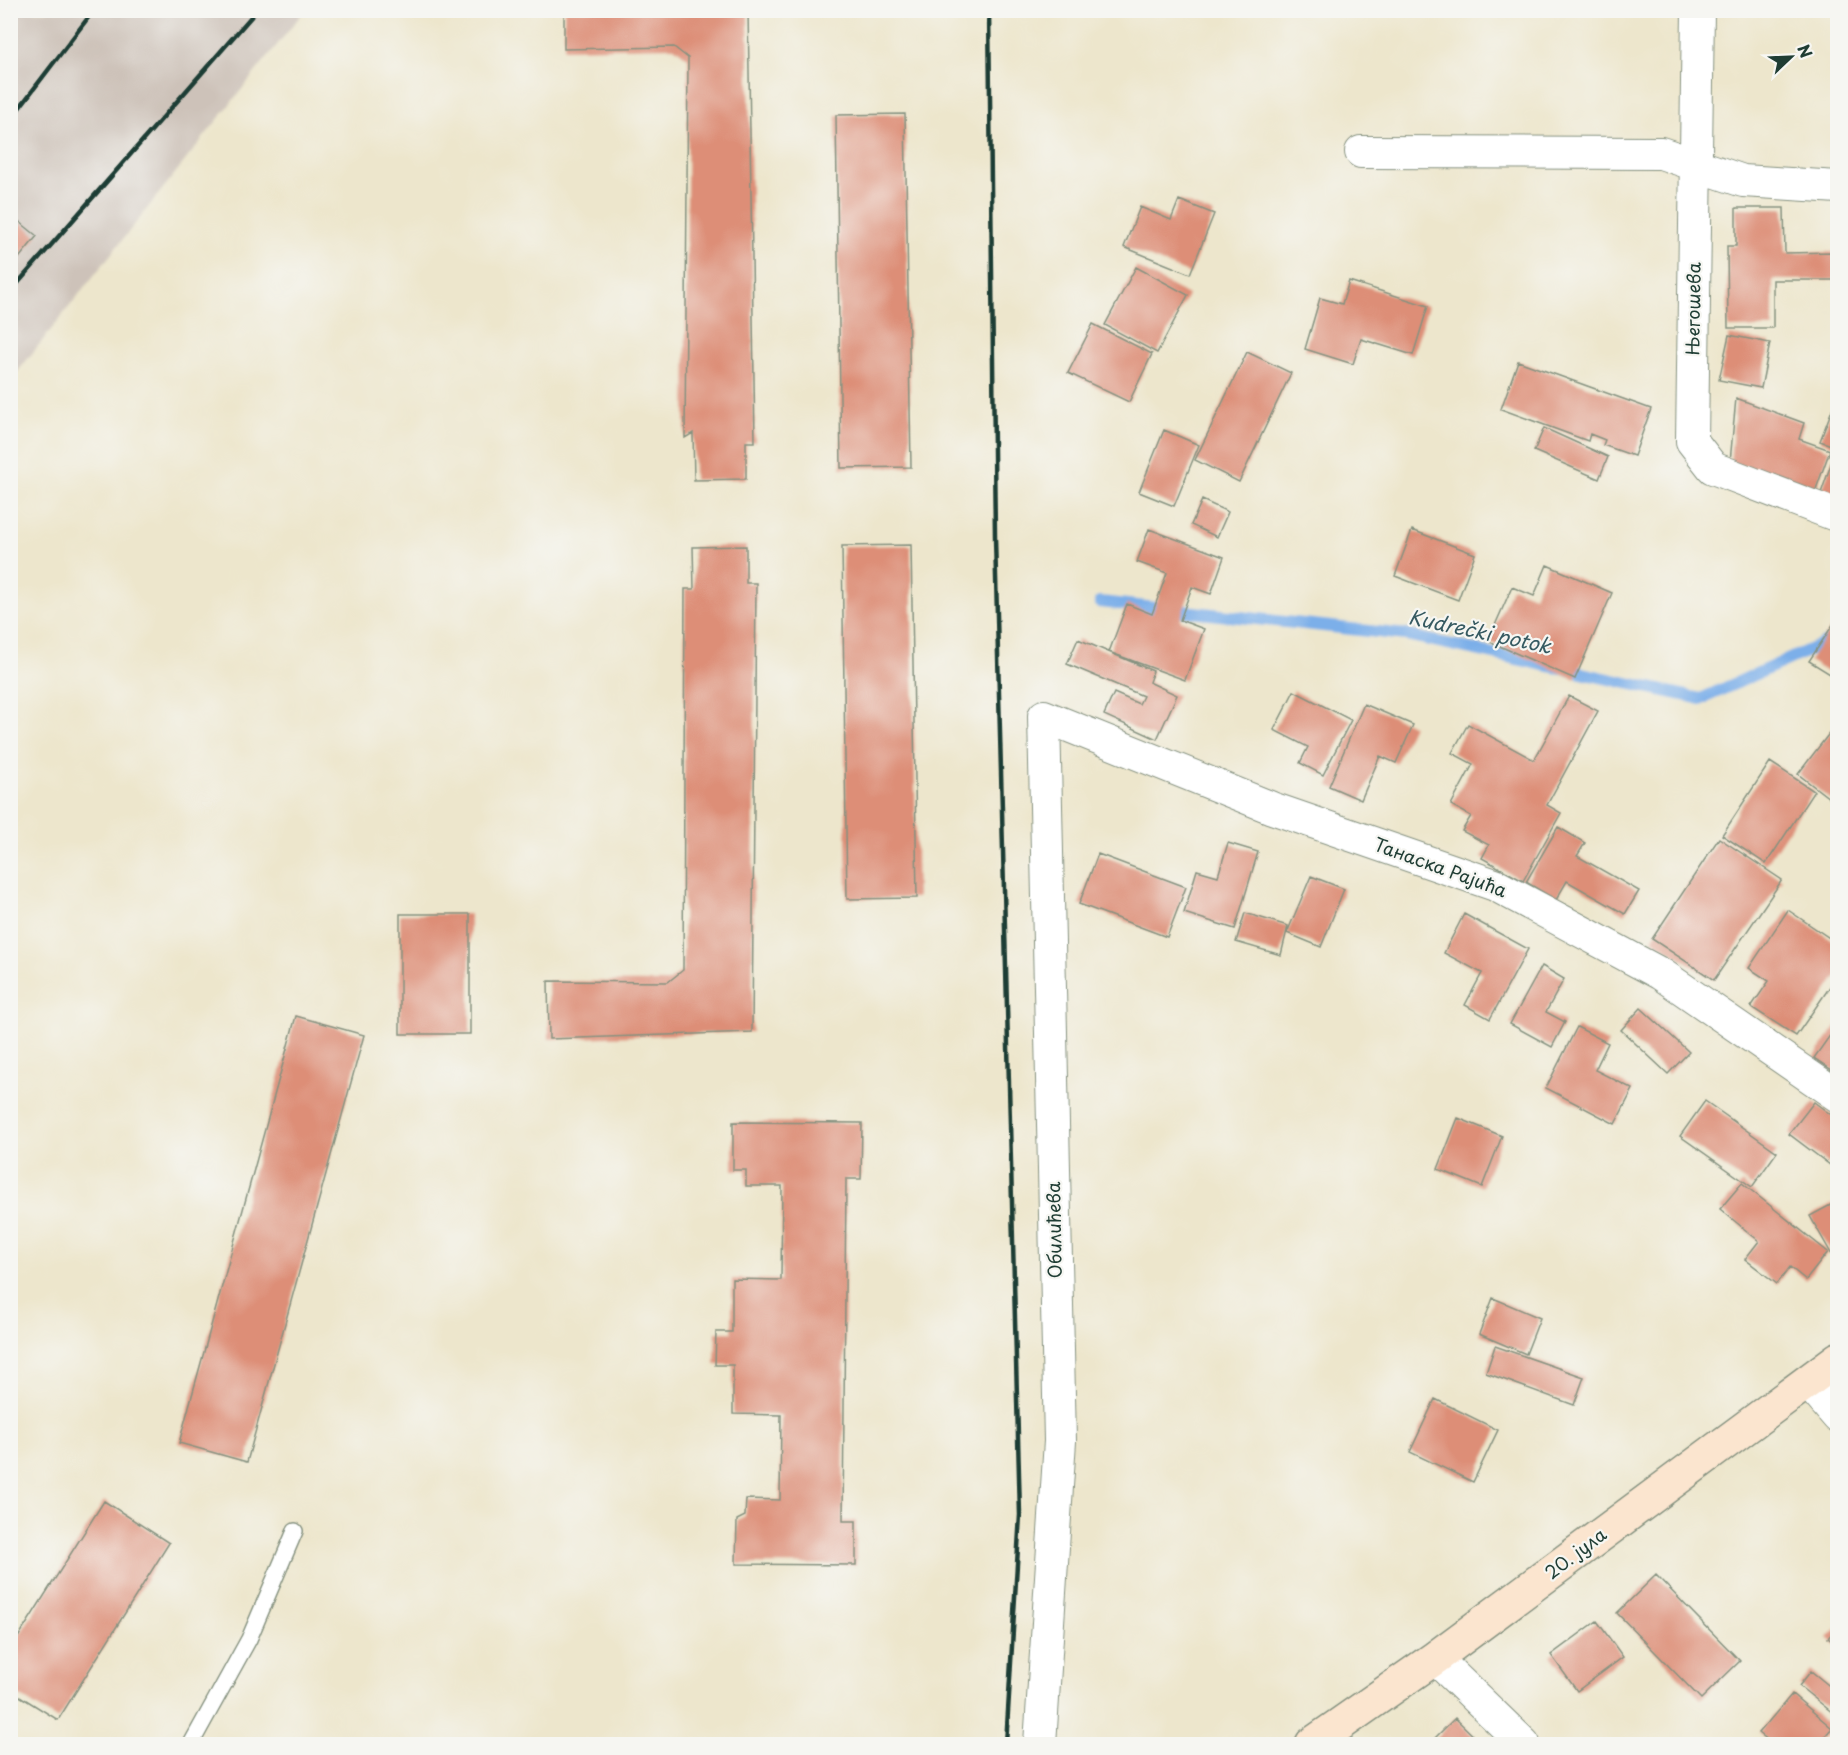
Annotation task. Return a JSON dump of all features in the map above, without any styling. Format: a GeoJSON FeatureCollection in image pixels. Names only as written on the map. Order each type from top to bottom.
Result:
{"type":"FeatureCollection","features":[{"type":"Feature","properties":{"kind":"main road","name":"20. јула"},"geometry":{"type":"LineString","coordinates":[[1312,1744],[1435,1658],[1838,1359]]}},
{"type":"Feature","properties":{"kind":"street","name":"Његошева"},"geometry":{"type":"LineString","coordinates":[[1698,10],[1692,441],[1713,468],[1838,516]]}},
{"type":"Feature","properties":{"kind":"street"},"geometry":{"type":"LineString","coordinates":[[1361,153],[1661,153],[1743,181],[1838,187]]}},
{"type":"Feature","properties":{"kind":"street","name":"Танаска Рајића"},"geometry":{"type":"LineString","coordinates":[[1044,716],[1272,807],[1495,885],[1661,974],[1838,1096]]}},
{"type":"Feature","properties":{"kind":"street","name":"Обилићева"},"geometry":{"type":"LineString","coordinates":[[1040,1744],[1060,1441],[1044,716]]}},
{"type":"Feature","properties":{"kind":"street"},"geometry":{"type":"LineString","coordinates":[[1808,1382],[1838,1417]]}},
{"type":"Feature","properties":{"kind":"street"},"geometry":{"type":"LineString","coordinates":[[1435,1658],[1524,1744]]}},
{"type":"Feature","properties":{"kind":"lane"},"geometry":{"type":"LineString","coordinates":[[191,1744],[249,1639],[295,1531]]}},
{"type":"Feature","properties":{"kind":"shaded area"},"geometry":{"type":"Polygon","coordinates":[[[11,11],[304,11],[11,380],[11,11]]]}},
{"type":"Feature","properties":{"kind":"building"},"geometry":{"type":"Polygon","coordinates":[[[564,10],[748,10],[755,442],[746,442],[746,479],[694,480],[693,433],[685,438],[688,58],[674,47],[564,49],[564,10]]]}},
{"type":"Feature","properties":{"kind":"building"},"geometry":{"type":"Polygon","coordinates":[[[905,114],[911,467],[841,468],[836,115],[905,114]]]}},
{"type":"Feature","properties":{"kind":"building"},"geometry":{"type":"Polygon","coordinates":[[[1179,200],[1214,214],[1190,274],[1124,247],[1140,207],[1171,220],[1179,200]]]}},
{"type":"Feature","properties":{"kind":"building"},"geometry":{"type":"Polygon","coordinates":[[[1736,208],[1784,208],[1785,253],[1835,252],[1835,280],[1773,280],[1773,328],[1728,328],[1727,246],[1736,246],[1736,208]]]}},
{"type":"Feature","properties":{"kind":"building"},"geometry":{"type":"Polygon","coordinates":[[[10,214],[37,236],[10,269],[10,214]]]}},
{"type":"Feature","properties":{"kind":"building"},"geometry":{"type":"Polygon","coordinates":[[[1136,267],[1188,295],[1157,353],[1105,325],[1136,267]]]}},
{"type":"Feature","properties":{"kind":"building"},"geometry":{"type":"Polygon","coordinates":[[[1349,281],[1428,306],[1413,355],[1361,339],[1353,364],[1305,349],[1320,298],[1342,304],[1349,281]]]}},
{"type":"Feature","properties":{"kind":"building"},"geometry":{"type":"Polygon","coordinates":[[[1093,324],[1152,354],[1129,402],[1068,373],[1093,324]]]}},
{"type":"Feature","properties":{"kind":"building"},"geometry":{"type":"Polygon","coordinates":[[[1729,335],[1770,343],[1761,388],[1719,380],[1729,335]]]}},
{"type":"Feature","properties":{"kind":"building"},"geometry":{"type":"Polygon","coordinates":[[[1247,352],[1291,373],[1239,482],[1195,460],[1247,352]]]}},
{"type":"Feature","properties":{"kind":"building"},"geometry":{"type":"Polygon","coordinates":[[[1518,361],[1651,409],[1634,456],[1603,445],[1605,440],[1590,434],[1588,441],[1501,409],[1518,361]]]}},
{"type":"Feature","properties":{"kind":"building"},"geometry":{"type":"Polygon","coordinates":[[[1838,394],[1838,502],[1820,496],[1837,447],[1820,441],[1838,394]]]}},
{"type":"Feature","properties":{"kind":"building"},"geometry":{"type":"Polygon","coordinates":[[[1736,398],[1804,423],[1799,439],[1830,450],[1815,492],[1730,462],[1736,398]]]}},
{"type":"Feature","properties":{"kind":"building"},"geometry":{"type":"Polygon","coordinates":[[[1544,428],[1608,457],[1599,479],[1534,451],[1544,428]]]}},
{"type":"Feature","properties":{"kind":"building"},"geometry":{"type":"Polygon","coordinates":[[[1164,430],[1199,445],[1174,506],[1139,492],[1164,430]]]}},
{"type":"Feature","properties":{"kind":"building"},"geometry":{"type":"Polygon","coordinates":[[[1202,500],[1228,512],[1217,537],[1191,525],[1202,500]]]}},
{"type":"Feature","properties":{"kind":"building"},"geometry":{"type":"Polygon","coordinates":[[[1149,529],[1224,557],[1211,594],[1192,587],[1180,620],[1204,629],[1185,680],[1109,652],[1127,604],[1152,614],[1167,573],[1137,562],[1149,529]]]}},
{"type":"Feature","properties":{"kind":"building"},"geometry":{"type":"Polygon","coordinates":[[[1412,530],[1475,554],[1458,600],[1395,576],[1412,530]]]}},
{"type":"Feature","properties":{"kind":"building"},"geometry":{"type":"Polygon","coordinates":[[[911,545],[917,898],[847,899],[842,546],[911,545]]]}},
{"type":"Feature","properties":{"kind":"building"},"geometry":{"type":"Polygon","coordinates":[[[746,546],[746,583],[756,583],[752,1032],[549,1039],[548,981],[668,982],[683,970],[685,589],[694,589],[693,547],[746,546]]]}},
{"type":"Feature","properties":{"kind":"building"},"geometry":{"type":"Polygon","coordinates":[[[1547,565],[1612,593],[1575,679],[1488,641],[1512,587],[1534,596],[1547,565]]]}},
{"type":"Feature","properties":{"kind":"building"},"geometry":{"type":"Polygon","coordinates":[[[1838,617],[1838,679],[1809,661],[1838,617]]]}},
{"type":"Feature","properties":{"kind":"building"},"geometry":{"type":"Polygon","coordinates":[[[1078,639],[1153,671],[1149,682],[1177,695],[1157,739],[1104,715],[1114,693],[1139,704],[1143,696],[1067,664],[1078,639]]]}},
{"type":"Feature","properties":{"kind":"building"},"geometry":{"type":"Polygon","coordinates":[[[1294,691],[1351,720],[1323,775],[1300,763],[1308,747],[1274,730],[1294,691]]]}},
{"type":"Feature","properties":{"kind":"building"},"geometry":{"type":"Polygon","coordinates":[[[1569,696],[1598,711],[1547,805],[1561,813],[1523,881],[1482,858],[1489,845],[1462,831],[1471,816],[1451,805],[1473,764],[1452,753],[1468,724],[1534,760],[1569,696]]]}},
{"type":"Feature","properties":{"kind":"building"},"geometry":{"type":"Polygon","coordinates":[[[1364,704],[1413,725],[1396,763],[1380,756],[1361,800],[1329,786],[1364,704]]]}},
{"type":"Feature","properties":{"kind":"building"},"geometry":{"type":"Polygon","coordinates":[[[1838,722],[1838,805],[1798,774],[1838,722]]]}},
{"type":"Feature","properties":{"kind":"building"},"geometry":{"type":"Polygon","coordinates":[[[1770,762],[1814,791],[1766,864],[1722,835],[1770,762]]]}},
{"type":"Feature","properties":{"kind":"building"},"geometry":{"type":"Polygon","coordinates":[[[1558,827],[1585,843],[1577,856],[1639,891],[1625,914],[1567,881],[1556,900],[1526,882],[1558,827]]]}},
{"type":"Feature","properties":{"kind":"building"},"geometry":{"type":"Polygon","coordinates":[[[1719,838],[1782,880],[1714,980],[1652,939],[1719,838]]]}},
{"type":"Feature","properties":{"kind":"building"},"geometry":{"type":"Polygon","coordinates":[[[1228,843],[1258,852],[1235,929],[1184,913],[1197,870],[1218,876],[1228,843]]]}},
{"type":"Feature","properties":{"kind":"building"},"geometry":{"type":"Polygon","coordinates":[[[1098,854],[1186,887],[1167,937],[1079,904],[1098,854]]]}},
{"type":"Feature","properties":{"kind":"building"},"geometry":{"type":"Polygon","coordinates":[[[1311,876],[1344,889],[1321,947],[1287,933],[1311,876]]]}},
{"type":"Feature","properties":{"kind":"building"},"geometry":{"type":"Polygon","coordinates":[[[1788,910],[1838,944],[1838,975],[1796,1036],[1751,1007],[1769,981],[1749,968],[1788,910]]]}},
{"type":"Feature","properties":{"kind":"building"},"geometry":{"type":"Polygon","coordinates":[[[1245,913],[1288,926],[1281,955],[1236,942],[1245,913]]]}},
{"type":"Feature","properties":{"kind":"building"},"geometry":{"type":"Polygon","coordinates":[[[400,914],[470,914],[470,1034],[400,1034],[400,914]]]}},
{"type":"Feature","properties":{"kind":"building"},"geometry":{"type":"Polygon","coordinates":[[[1464,914],[1528,949],[1490,1019],[1465,1005],[1482,973],[1444,953],[1464,914]]]}},
{"type":"Feature","properties":{"kind":"building"},"geometry":{"type":"Polygon","coordinates":[[[1542,966],[1564,979],[1546,1012],[1565,1022],[1552,1047],[1510,1024],[1542,966]]]}},
{"type":"Feature","properties":{"kind":"building"},"geometry":{"type":"Polygon","coordinates":[[[1641,1008],[1689,1052],[1668,1074],[1621,1030],[1641,1008]]]}},
{"type":"Feature","properties":{"kind":"building"},"geometry":{"type":"Polygon","coordinates":[[[296,1016],[364,1035],[247,1462],[179,1443],[296,1016]]]}},
{"type":"Feature","properties":{"kind":"building"},"geometry":{"type":"Polygon","coordinates":[[[1838,1024],[1838,1074],[1814,1058],[1838,1024]]]}},
{"type":"Feature","properties":{"kind":"building"},"geometry":{"type":"Polygon","coordinates":[[[1577,1027],[1608,1043],[1595,1070],[1633,1089],[1615,1124],[1546,1088],[1577,1027]]]}},
{"type":"Feature","properties":{"kind":"building"},"geometry":{"type":"Polygon","coordinates":[[[1705,1101],[1777,1152],[1752,1187],[1680,1136],[1705,1101]]]}},
{"type":"Feature","properties":{"kind":"building"},"geometry":{"type":"Polygon","coordinates":[[[1814,1102],[1838,1120],[1838,1171],[1789,1134],[1814,1102]]]}},
{"type":"Feature","properties":{"kind":"building"},"geometry":{"type":"Polygon","coordinates":[[[1458,1118],[1502,1136],[1482,1187],[1438,1169],[1458,1118]]]}},
{"type":"Feature","properties":{"kind":"building"},"geometry":{"type":"Polygon","coordinates":[[[733,1122],[862,1123],[861,1179],[846,1179],[843,1521],[856,1521],[856,1565],[736,1564],[737,1520],[745,1516],[746,1499],[780,1500],[781,1415],[733,1414],[733,1365],[715,1365],[716,1332],[732,1332],[732,1279],[781,1280],[782,1186],[746,1186],[746,1170],[733,1170],[733,1122]]]}},
{"type":"Feature","properties":{"kind":"building"},"geometry":{"type":"Polygon","coordinates":[[[1742,1183],[1828,1252],[1806,1280],[1790,1267],[1777,1284],[1745,1259],[1759,1241],[1720,1209],[1742,1183]]]}},
{"type":"Feature","properties":{"kind":"building"},"geometry":{"type":"Polygon","coordinates":[[[1838,1201],[1838,1252],[1832,1255],[1810,1216],[1838,1201]]]}},
{"type":"Feature","properties":{"kind":"building"},"geometry":{"type":"Polygon","coordinates":[[[1493,1298],[1540,1318],[1526,1354],[1479,1334],[1493,1298]]]}},
{"type":"Feature","properties":{"kind":"building"},"geometry":{"type":"Polygon","coordinates":[[[1495,1346],[1584,1377],[1574,1405],[1486,1373],[1495,1346]]]}},
{"type":"Feature","properties":{"kind":"building"},"geometry":{"type":"Polygon","coordinates":[[[1435,1399],[1498,1430],[1473,1482],[1410,1452],[1435,1399]]]}},
{"type":"Feature","properties":{"kind":"building"},"geometry":{"type":"Polygon","coordinates":[[[104,1501],[169,1543],[58,1720],[10,1690],[10,1650],[104,1501]]]}},
{"type":"Feature","properties":{"kind":"building"},"geometry":{"type":"Polygon","coordinates":[[[1656,1575],[1740,1661],[1701,1699],[1617,1613],[1656,1575]]]}},
{"type":"Feature","properties":{"kind":"building"},"geometry":{"type":"Polygon","coordinates":[[[1597,1621],[1623,1657],[1577,1691],[1551,1655],[1597,1621]]]}},
{"type":"Feature","properties":{"kind":"building"},"geometry":{"type":"Polygon","coordinates":[[[1838,1627],[1838,1646],[1828,1638],[1838,1627]]]}},
{"type":"Feature","properties":{"kind":"building"},"geometry":{"type":"Polygon","coordinates":[[[1811,1671],[1838,1693],[1838,1717],[1799,1686],[1811,1671]]]}},
{"type":"Feature","properties":{"kind":"building"},"geometry":{"type":"Polygon","coordinates":[[[1792,1694],[1832,1728],[1818,1744],[1773,1744],[1759,1733],[1792,1694]]]}},
{"type":"Feature","properties":{"kind":"building"},"geometry":{"type":"Polygon","coordinates":[[[1455,1718],[1482,1744],[1429,1744],[1455,1718]]]}},
{"type":"Feature","properties":{"kind":"waterway","name":"Kudrečki potok"},"geometry":{"type":"LineString","coordinates":[[1100,602],[1406,635],[1701,699],[1834,639]]}},
{"type":"Feature","properties":{"kind":"railway"},"geometry":{"type":"LineString","coordinates":[[10,120],[94,10]]}},
{"type":"Feature","properties":{"kind":"railway"},"geometry":{"type":"LineString","coordinates":[[10,292],[257,10]]}},
{"type":"Feature","properties":{"kind":"railway"},"geometry":{"type":"LineString","coordinates":[[989,10],[995,537],[1020,1515],[1006,1744]]}}]}
